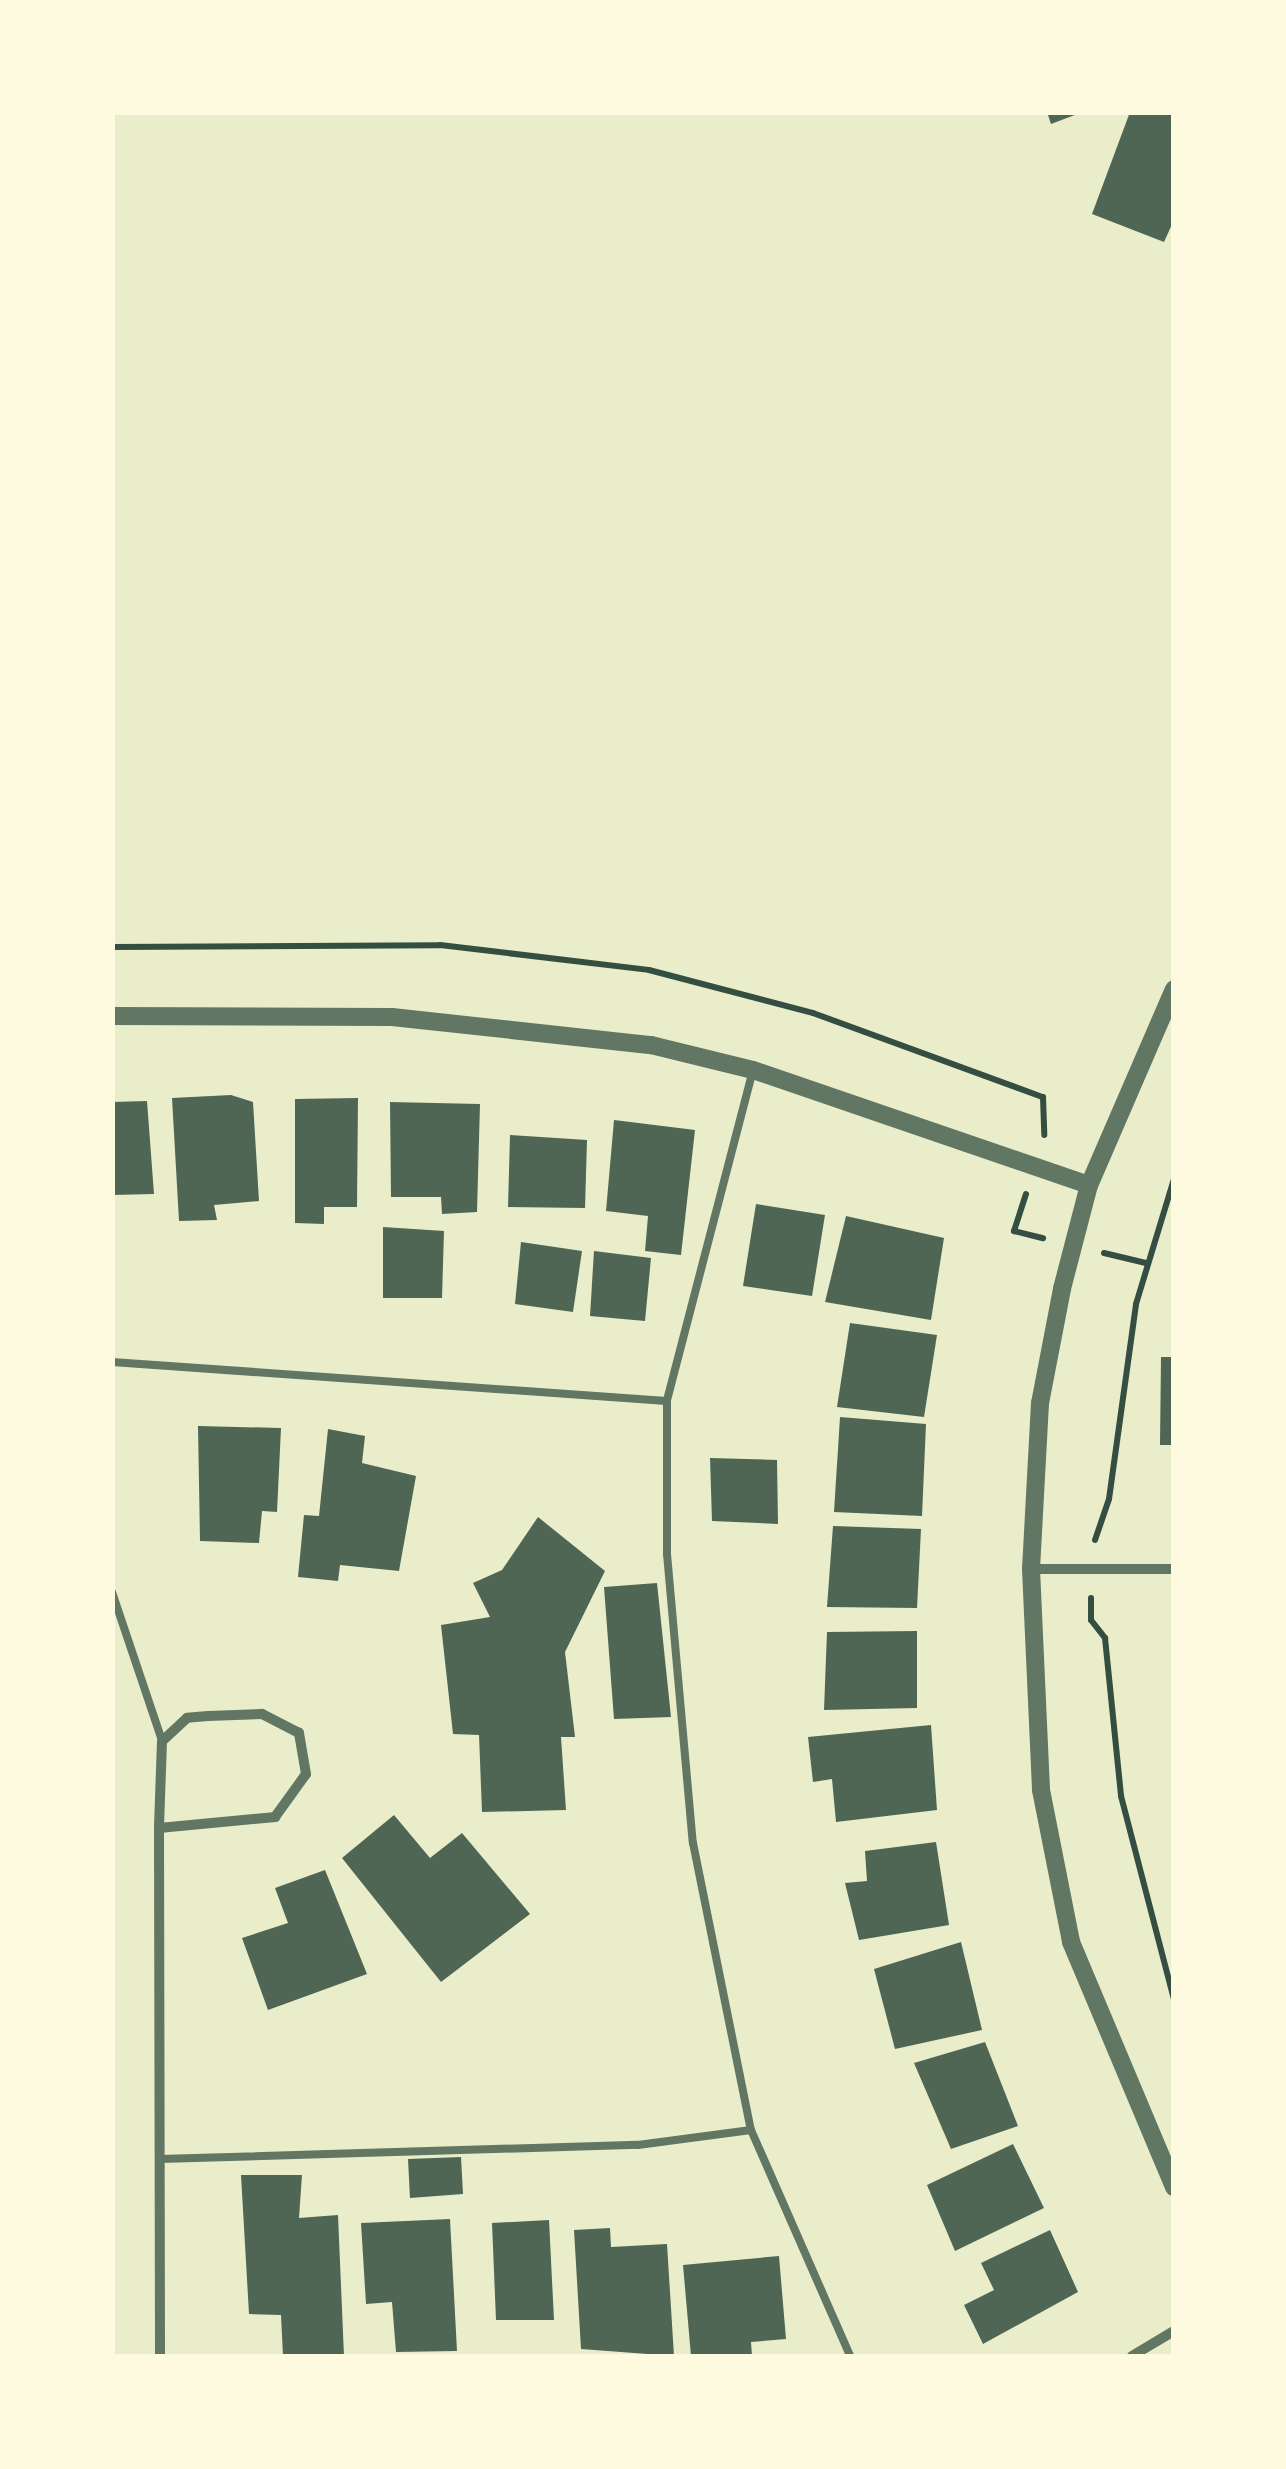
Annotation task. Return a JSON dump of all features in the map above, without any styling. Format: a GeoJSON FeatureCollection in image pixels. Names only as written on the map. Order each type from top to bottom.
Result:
{"type":"FeatureCollection","features":[{"type":"Feature","properties":{"kind":"street"},"geometry":{"type":"LineString","coordinates":[[1174,989],[1089,1185],[1040,1403],[1031,1569],[1042,1790],[1072,1942],[1174,2186]]}},
{"type":"Feature","properties":{"kind":"street"},"geometry":{"type":"LineString","coordinates":[[112,1016],[256,1011],[527,1026],[753,1070],[1089,1185]]}},
{"type":"Feature","properties":{"kind":"street"},"geometry":{"type":"LineString","coordinates":[[1031,1569],[1174,1569]]}},
{"type":"Feature","properties":{"kind":"street"},"geometry":{"type":"LineString","coordinates":[[159,1828],[274,1817],[306,1774],[299,1734],[262,1714],[186,1718],[162,1742],[159,1828],[160,2356]]}},
{"type":"Feature","properties":{"kind":"street"},"geometry":{"type":"LineString","coordinates":[[1132,2356],[1174,2331]]}},
{"type":"Feature","properties":{"kind":"lane"},"geometry":{"type":"LineString","coordinates":[[753,1070],[667,1401],[667,1554],[693,1843],[751,2130],[850,2356]]}},
{"type":"Feature","properties":{"kind":"lane"},"geometry":{"type":"LineString","coordinates":[[112,1362],[667,1401]]}},
{"type":"Feature","properties":{"kind":"lane"},"geometry":{"type":"LineString","coordinates":[[112,1592],[162,1742]]}},
{"type":"Feature","properties":{"kind":"lane"},"geometry":{"type":"LineString","coordinates":[[160,2158],[638,2145],[751,2130]]}},
{"type":"Feature","properties":{"kind":"path"},"geometry":{"type":"LineString","coordinates":[[112,946],[440,945],[649,970],[831,1019],[1043,1097],[1050,1114]]}},
{"type":"Feature","properties":{"kind":"path"},"geometry":{"type":"LineString","coordinates":[[1097,1514],[1109,1499],[1136,1304],[1174,1178]]}},
{"type":"Feature","properties":{"kind":"path"},"geometry":{"type":"LineString","coordinates":[[1163,1205],[1174,1205]]}},
{"type":"Feature","properties":{"kind":"path"},"geometry":{"type":"LineString","coordinates":[[1090,1620],[1105,1638],[1121,1796],[1174,1999]]}},
{"type":"Feature","properties":{"kind":"building"},"geometry":{"type":"Polygon","coordinates":[[[1047,112],[1080,112],[1080,113],[1051,124],[1047,112]]]}},
{"type":"Feature","properties":{"kind":"building"},"geometry":{"type":"Polygon","coordinates":[[[1130,112],[1174,112],[1174,220],[1164,242],[1092,214],[1130,112]]]}},
{"type":"Feature","properties":{"kind":"building"},"geometry":{"type":"Polygon","coordinates":[[[231,1095],[253,1102],[259,1201],[214,1205],[217,1220],[179,1221],[172,1098],[231,1095]]]}},
{"type":"Feature","properties":{"kind":"building"},"geometry":{"type":"Polygon","coordinates":[[[358,1098],[357,1207],[324,1207],[324,1224],[295,1223],[295,1099],[358,1098]]]}},
{"type":"Feature","properties":{"kind":"building"},"geometry":{"type":"Polygon","coordinates":[[[147,1101],[154,1194],[112,1195],[112,1102],[147,1101]]]}},
{"type":"Feature","properties":{"kind":"building"},"geometry":{"type":"Polygon","coordinates":[[[390,1102],[480,1104],[477,1212],[442,1214],[441,1197],[391,1197],[390,1102]]]}},
{"type":"Feature","properties":{"kind":"building"},"geometry":{"type":"Polygon","coordinates":[[[614,1120],[695,1130],[681,1255],[645,1251],[648,1216],[606,1211],[614,1120]]]}},
{"type":"Feature","properties":{"kind":"building"},"geometry":{"type":"Polygon","coordinates":[[[510,1135],[587,1140],[585,1208],[508,1207],[510,1135]]]}},
{"type":"Feature","properties":{"kind":"building"},"geometry":{"type":"Polygon","coordinates":[[[756,1204],[825,1215],[812,1296],[743,1286],[756,1204]]]}},
{"type":"Feature","properties":{"kind":"building"},"geometry":{"type":"Polygon","coordinates":[[[846,1216],[944,1238],[931,1320],[825,1302],[846,1216]]]}},
{"type":"Feature","properties":{"kind":"building"},"geometry":{"type":"Polygon","coordinates":[[[383,1227],[444,1231],[442,1298],[383,1298],[383,1227]]]}},
{"type":"Feature","properties":{"kind":"building"},"geometry":{"type":"Polygon","coordinates":[[[521,1242],[582,1251],[573,1312],[515,1304],[521,1242]]]}},
{"type":"Feature","properties":{"kind":"building"},"geometry":{"type":"Polygon","coordinates":[[[594,1251],[651,1258],[645,1321],[590,1316],[594,1251]]]}},
{"type":"Feature","properties":{"kind":"building"},"geometry":{"type":"Polygon","coordinates":[[[850,1323],[937,1335],[924,1417],[837,1407],[850,1323]]]}},
{"type":"Feature","properties":{"kind":"building"},"geometry":{"type":"Polygon","coordinates":[[[1161,1357],[1174,1357],[1174,1445],[1160,1445],[1161,1357]]]}},
{"type":"Feature","properties":{"kind":"building"},"geometry":{"type":"Polygon","coordinates":[[[840,1417],[926,1424],[922,1516],[834,1512],[840,1417]]]}},
{"type":"Feature","properties":{"kind":"building"},"geometry":{"type":"Polygon","coordinates":[[[198,1426],[281,1428],[277,1512],[262,1511],[259,1543],[200,1541],[198,1426]]]}},
{"type":"Feature","properties":{"kind":"building"},"geometry":{"type":"Polygon","coordinates":[[[328,1429],[365,1436],[362,1463],[416,1476],[399,1571],[340,1565],[338,1581],[298,1577],[304,1515],[319,1516],[328,1429]]]}},
{"type":"Feature","properties":{"kind":"building"},"geometry":{"type":"Polygon","coordinates":[[[710,1458],[777,1460],[778,1524],[712,1521],[710,1458]]]}},
{"type":"Feature","properties":{"kind":"building"},"geometry":{"type":"Polygon","coordinates":[[[538,1517],[605,1571],[565,1652],[575,1737],[561,1737],[566,1810],[482,1812],[479,1735],[453,1734],[441,1625],[490,1617],[473,1583],[502,1570],[538,1517]]]}},
{"type":"Feature","properties":{"kind":"building"},"geometry":{"type":"Polygon","coordinates":[[[833,1526],[921,1529],[917,1608],[827,1607],[833,1526]]]}},
{"type":"Feature","properties":{"kind":"building"},"geometry":{"type":"Polygon","coordinates":[[[657,1583],[671,1717],[614,1719],[604,1587],[657,1583]]]}},
{"type":"Feature","properties":{"kind":"building"},"geometry":{"type":"Polygon","coordinates":[[[917,1631],[917,1708],[824,1710],[827,1632],[917,1631]]]}},
{"type":"Feature","properties":{"kind":"building"},"geometry":{"type":"Polygon","coordinates":[[[931,1725],[937,1810],[836,1822],[832,1779],[813,1782],[808,1737],[931,1725]]]}},
{"type":"Feature","properties":{"kind":"building"},"geometry":{"type":"Polygon","coordinates":[[[394,1815],[430,1858],[462,1833],[530,1914],[441,1982],[342,1858],[394,1815]]]}},
{"type":"Feature","properties":{"kind":"building"},"geometry":{"type":"Polygon","coordinates":[[[936,1842],[949,1925],[859,1940],[845,1883],[867,1881],[865,1851],[936,1842]]]}},
{"type":"Feature","properties":{"kind":"building"},"geometry":{"type":"Polygon","coordinates":[[[325,1870],[367,1974],[268,2010],[242,1938],[288,1923],[275,1888],[325,1870]]]}},
{"type":"Feature","properties":{"kind":"building"},"geometry":{"type":"Polygon","coordinates":[[[961,1942],[982,2030],[895,2049],[874,1969],[961,1942]]]}},
{"type":"Feature","properties":{"kind":"building"},"geometry":{"type":"Polygon","coordinates":[[[985,2042],[1018,2126],[951,2149],[914,2063],[985,2042]]]}},
{"type":"Feature","properties":{"kind":"building"},"geometry":{"type":"Polygon","coordinates":[[[1013,2144],[1044,2208],[955,2251],[927,2185],[1013,2144]]]}},
{"type":"Feature","properties":{"kind":"building"},"geometry":{"type":"Polygon","coordinates":[[[461,2157],[463,2194],[410,2198],[408,2159],[461,2157]]]}},
{"type":"Feature","properties":{"kind":"building"},"geometry":{"type":"Polygon","coordinates":[[[241,2175],[302,2175],[299,2218],[338,2215],[344,2356],[283,2356],[281,2315],[249,2314],[241,2175]]]}},
{"type":"Feature","properties":{"kind":"building"},"geometry":{"type":"Polygon","coordinates":[[[450,2219],[457,2351],[396,2352],[392,2302],[366,2304],[361,2223],[450,2219]]]}},
{"type":"Feature","properties":{"kind":"building"},"geometry":{"type":"Polygon","coordinates":[[[549,2220],[554,2320],[496,2320],[492,2223],[549,2220]]]}},
{"type":"Feature","properties":{"kind":"building"},"geometry":{"type":"Polygon","coordinates":[[[610,2228],[611,2247],[667,2244],[674,2356],[581,2349],[574,2230],[610,2228]]]}},
{"type":"Feature","properties":{"kind":"building"},"geometry":{"type":"Polygon","coordinates":[[[1050,2230],[1078,2292],[983,2344],[964,2305],[994,2290],[981,2263],[1050,2230]]]}},
{"type":"Feature","properties":{"kind":"building"},"geometry":{"type":"Polygon","coordinates":[[[779,2256],[786,2339],[751,2342],[752,2356],[691,2356],[683,2265],[779,2256]]]}}]}
